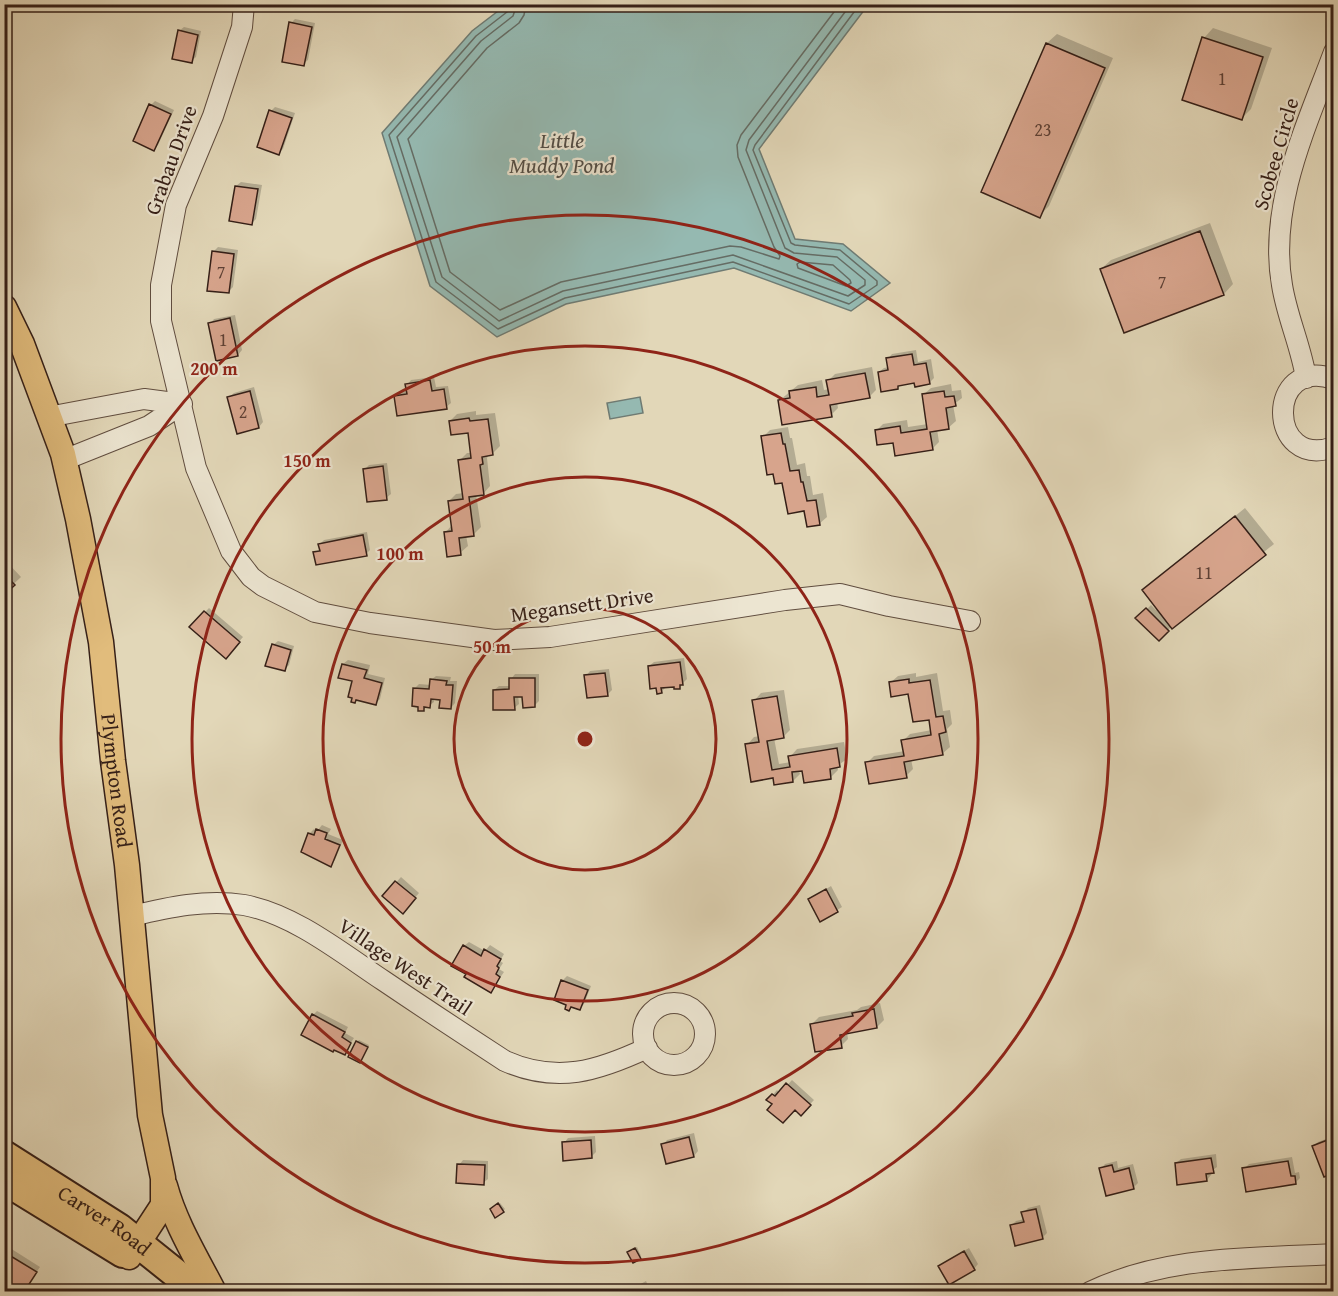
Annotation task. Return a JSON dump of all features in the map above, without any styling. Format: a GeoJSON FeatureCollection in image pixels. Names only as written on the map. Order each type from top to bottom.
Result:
{"type":"FeatureCollection","features":[{"type":"Feature","properties":{"kind":"highway","name":"Carver Road"},"geometry":{"type":"LineString","coordinates":[[4,1155],[76,1199],[134,1250],[170,1292]]}},
{"type":"Feature","properties":{"kind":"highway","name":"Carver Road"},"geometry":{"type":"LineString","coordinates":[[4,1180],[134,1250],[199,1292]]}},
{"type":"Feature","properties":{"kind":"main road","name":"Plympton Road"},"geometry":{"type":"LineString","coordinates":[[4,307],[22,344],[64,460],[100,633],[132,916],[150,1115],[163,1178],[163,1205],[134,1250]]}},
{"type":"Feature","properties":{"kind":"main road"},"geometry":{"type":"LineString","coordinates":[[163,1178],[170,1204],[214,1292]]}},
{"type":"Feature","properties":{"kind":"street","name":"Grabau Drive"},"geometry":{"type":"LineString","coordinates":[[182,404],[161,321],[161,285],[176,205],[213,116],[242,27],[244,4]]}},
{"type":"Feature","properties":{"kind":"street","name":"Scobee Circle"},"geometry":{"type":"LineString","coordinates":[[1306,378],[1282,285],[1280,224],[1299,150],[1334,52]]}},
{"type":"Feature","properties":{"kind":"street"},"geometry":{"type":"LineString","coordinates":[[1334,379],[1321,376],[1306,378],[1293,386],[1284,398],[1281,412],[1284,427],[1292,439],[1305,448],[1319,450],[1334,447]]}},
{"type":"Feature","properties":{"kind":"street"},"geometry":{"type":"LineString","coordinates":[[48,417],[144,399],[182,404]]}},
{"type":"Feature","properties":{"kind":"street"},"geometry":{"type":"LineString","coordinates":[[64,460],[149,426],[182,404]]}},
{"type":"Feature","properties":{"kind":"street","name":"Megansett Drive"},"geometry":{"type":"LineString","coordinates":[[182,404],[196,468],[231,551],[243,569],[263,586],[315,612],[370,623],[483,638],[520,640],[785,600],[840,594],[970,621]]}},
{"type":"Feature","properties":{"kind":"street","name":"Village West Trail"},"geometry":{"type":"LineString","coordinates":[[132,916],[177,906],[202,904],[232,904],[263,910],[323,940],[505,1061],[523,1069],[557,1073],[589,1070],[619,1061],[646,1048]]}},
{"type":"Feature","properties":{"kind":"street"},"geometry":{"type":"LineString","coordinates":[[1090,1292],[1140,1273],[1184,1264],[1221,1259],[1334,1254]]}},
{"type":"Feature","properties":{"kind":"water","name":"Little Muddy Pond"},"geometry":{"type":"Polygon","coordinates":[[[506,5],[868,5],[759,149],[795,239],[843,244],[890,283],[851,311],[734,268],[566,304],[497,337],[430,286],[382,133],[472,31],[506,5]]]}},
{"type":"Feature","properties":{"kind":"water"},"geometry":{"type":"Polygon","coordinates":[[[640,397],[643,413],[610,419],[607,403],[640,397]]]}},
{"type":"Feature","properties":{"kind":"building"},"geometry":{"type":"Polygon","coordinates":[[[289,22],[312,27],[304,66],[282,62],[289,22]]]}},
{"type":"Feature","properties":{"kind":"building"},"geometry":{"type":"Polygon","coordinates":[[[178,30],[198,35],[192,63],[172,59],[178,30]]]}},
{"type":"Feature","properties":{"kind":"building"},"geometry":{"type":"Polygon","coordinates":[[[1202,37],[1263,57],[1242,120],[1182,100],[1202,37]]]}},
{"type":"Feature","properties":{"kind":"building"},"geometry":{"type":"Polygon","coordinates":[[[1046,43],[1105,68],[1040,218],[981,192],[1046,43]]]}},
{"type":"Feature","properties":{"kind":"building"},"geometry":{"type":"Polygon","coordinates":[[[149,104],[171,114],[154,151],[133,141],[149,104]]]}},
{"type":"Feature","properties":{"kind":"building"},"geometry":{"type":"Polygon","coordinates":[[[269,110],[292,118],[279,155],[257,147],[269,110]]]}},
{"type":"Feature","properties":{"kind":"building"},"geometry":{"type":"Polygon","coordinates":[[[235,186],[258,189],[252,225],[229,221],[235,186]]]}},
{"type":"Feature","properties":{"kind":"building"},"geometry":{"type":"Polygon","coordinates":[[[1200,231],[1224,295],[1124,333],[1100,269],[1200,231]]]}},
{"type":"Feature","properties":{"kind":"building"},"geometry":{"type":"Polygon","coordinates":[[[212,251],[234,254],[229,293],[207,291],[212,251]]]}},
{"type":"Feature","properties":{"kind":"building"},"geometry":{"type":"Polygon","coordinates":[[[230,318],[238,356],[216,361],[208,323],[230,318]]]}},
{"type":"Feature","properties":{"kind":"building"},"geometry":{"type":"Polygon","coordinates":[[[912,354],[914,365],[926,363],[930,384],[915,387],[914,383],[881,392],[878,372],[888,370],[886,358],[912,354]]]}},
{"type":"Feature","properties":{"kind":"building"},"geometry":{"type":"Polygon","coordinates":[[[865,373],[870,398],[830,405],[832,417],[782,425],[778,400],[790,398],[789,391],[816,387],[817,397],[829,395],[826,380],[865,373]]]}},
{"type":"Feature","properties":{"kind":"building"},"geometry":{"type":"Polygon","coordinates":[[[430,380],[432,391],[444,389],[447,409],[397,416],[394,396],[407,394],[405,384],[430,380]]]}},
{"type":"Feature","properties":{"kind":"building"},"geometry":{"type":"Polygon","coordinates":[[[250,391],[259,428],[237,434],[227,397],[250,391]]]}},
{"type":"Feature","properties":{"kind":"building"},"geometry":{"type":"Polygon","coordinates":[[[944,391],[945,397],[954,396],[956,406],[946,408],[949,429],[930,432],[933,450],[895,456],[893,443],[877,445],[875,430],[900,426],[901,433],[927,429],[922,394],[944,391]]]}},
{"type":"Feature","properties":{"kind":"building"},"geometry":{"type":"Polygon","coordinates":[[[469,418],[470,421],[488,419],[493,455],[482,457],[483,464],[480,465],[484,495],[469,497],[474,536],[459,538],[461,555],[447,557],[444,532],[452,531],[448,501],[463,499],[458,460],[471,458],[468,433],[451,435],[449,421],[469,418]]]}},
{"type":"Feature","properties":{"kind":"building"},"geometry":{"type":"Polygon","coordinates":[[[781,433],[790,471],[799,470],[807,501],[816,500],[820,525],[807,527],[804,511],[788,514],[782,483],[775,484],[773,474],[767,475],[761,436],[781,433]]]}},
{"type":"Feature","properties":{"kind":"building"},"geometry":{"type":"Polygon","coordinates":[[[383,466],[387,500],[367,502],[363,469],[383,466]]]}},
{"type":"Feature","properties":{"kind":"building"},"geometry":{"type":"Polygon","coordinates":[[[1235,516],[1266,555],[1172,629],[1142,590],[1235,516]]]}},
{"type":"Feature","properties":{"kind":"building"},"geometry":{"type":"Polygon","coordinates":[[[363,535],[367,556],[316,565],[313,552],[320,551],[318,544],[363,535]]]}},
{"type":"Feature","properties":{"kind":"building"},"geometry":{"type":"Polygon","coordinates":[[[4,574],[15,585],[4,595],[4,574]]]}},
{"type":"Feature","properties":{"kind":"building"},"geometry":{"type":"Polygon","coordinates":[[[1146,608],[1169,631],[1159,641],[1135,618],[1146,608]]]}},
{"type":"Feature","properties":{"kind":"building"},"geometry":{"type":"Polygon","coordinates":[[[204,611],[240,642],[226,659],[189,627],[204,611]]]}},
{"type":"Feature","properties":{"kind":"building"},"geometry":{"type":"Polygon","coordinates":[[[272,644],[291,650],[285,671],[265,666],[272,644]]]}},
{"type":"Feature","properties":{"kind":"building"},"geometry":{"type":"Polygon","coordinates":[[[680,662],[683,685],[680,685],[680,689],[661,688],[662,693],[657,694],[656,688],[650,689],[648,666],[680,662]]]}},
{"type":"Feature","properties":{"kind":"building"},"geometry":{"type":"Polygon","coordinates":[[[342,664],[367,670],[364,678],[382,683],[376,705],[356,700],[355,703],[351,702],[352,698],[348,697],[352,681],[338,678],[342,664]]]}},
{"type":"Feature","properties":{"kind":"building"},"geometry":{"type":"Polygon","coordinates":[[[605,673],[608,696],[587,698],[584,675],[605,673]]]}},
{"type":"Feature","properties":{"kind":"building"},"geometry":{"type":"Polygon","coordinates":[[[509,678],[535,678],[535,707],[523,708],[522,697],[514,697],[515,710],[493,710],[493,690],[509,689],[509,678]]]}},
{"type":"Feature","properties":{"kind":"building"},"geometry":{"type":"Polygon","coordinates":[[[430,679],[447,681],[446,685],[453,685],[451,709],[439,708],[440,700],[431,699],[430,708],[424,707],[424,711],[418,711],[418,707],[412,706],[413,688],[429,689],[430,679]]]}},
{"type":"Feature","properties":{"kind":"building"},"geometry":{"type":"Polygon","coordinates":[[[909,679],[909,683],[930,680],[936,717],[943,716],[946,732],[939,734],[943,755],[904,762],[907,778],[869,784],[865,762],[904,756],[901,740],[931,735],[929,720],[913,722],[908,694],[891,697],[889,682],[909,679]]]}},
{"type":"Feature","properties":{"kind":"building"},"geometry":{"type":"Polygon","coordinates":[[[777,696],[784,738],[767,741],[772,770],[790,767],[788,756],[837,748],[840,767],[830,769],[831,779],[804,783],[802,771],[792,772],[793,782],[774,785],[773,778],[751,782],[745,744],[759,742],[752,700],[777,696]]]}},
{"type":"Feature","properties":{"kind":"building"},"geometry":{"type":"Polygon","coordinates":[[[316,829],[327,833],[325,839],[340,845],[331,867],[301,852],[308,833],[314,835],[316,829]]]}},
{"type":"Feature","properties":{"kind":"building"},"geometry":{"type":"Polygon","coordinates":[[[395,881],[416,898],[403,914],[382,896],[395,881]]]}},
{"type":"Feature","properties":{"kind":"building"},"geometry":{"type":"Polygon","coordinates":[[[826,889],[838,912],[820,922],[808,899],[826,889]]]}},
{"type":"Feature","properties":{"kind":"building"},"geometry":{"type":"Polygon","coordinates":[[[463,945],[481,956],[484,949],[501,959],[496,974],[500,977],[491,993],[464,977],[466,974],[451,966],[463,945]]]}},
{"type":"Feature","properties":{"kind":"building"},"geometry":{"type":"Polygon","coordinates":[[[561,980],[588,990],[580,1010],[571,1007],[569,1011],[565,1009],[566,1005],[554,1000],[561,980]]]}},
{"type":"Feature","properties":{"kind":"building"},"geometry":{"type":"Polygon","coordinates":[[[874,1009],[877,1028],[840,1035],[842,1048],[815,1052],[810,1024],[853,1016],[852,1013],[874,1009]]]}},
{"type":"Feature","properties":{"kind":"building"},"geometry":{"type":"Polygon","coordinates":[[[312,1014],[345,1032],[342,1037],[351,1043],[345,1055],[334,1050],[333,1052],[301,1035],[312,1014]]]}},
{"type":"Feature","properties":{"kind":"building"},"geometry":{"type":"Polygon","coordinates":[[[356,1041],[368,1047],[360,1063],[348,1057],[356,1041]]]}},
{"type":"Feature","properties":{"kind":"building"},"geometry":{"type":"Polygon","coordinates":[[[786,1083],[811,1105],[801,1116],[795,1110],[783,1123],[767,1110],[772,1104],[766,1100],[772,1094],[775,1096],[786,1083]]]}},
{"type":"Feature","properties":{"kind":"building"},"geometry":{"type":"Polygon","coordinates":[[[1334,1130],[1334,1173],[1324,1177],[1312,1146],[1330,1139],[1327,1133],[1334,1130]]]}},
{"type":"Feature","properties":{"kind":"building"},"geometry":{"type":"Polygon","coordinates":[[[689,1137],[694,1157],[666,1164],[661,1144],[689,1137]]]}},
{"type":"Feature","properties":{"kind":"building"},"geometry":{"type":"Polygon","coordinates":[[[591,1140],[592,1158],[563,1161],[562,1142],[591,1140]]]}},
{"type":"Feature","properties":{"kind":"building"},"geometry":{"type":"Polygon","coordinates":[[[1211,1158],[1214,1173],[1206,1174],[1207,1181],[1177,1185],[1175,1163],[1211,1158]]]}},
{"type":"Feature","properties":{"kind":"building"},"geometry":{"type":"Polygon","coordinates":[[[1288,1161],[1291,1176],[1295,1176],[1296,1184],[1246,1192],[1242,1168],[1288,1161]]]}},
{"type":"Feature","properties":{"kind":"building"},"geometry":{"type":"Polygon","coordinates":[[[457,1164],[485,1165],[484,1185],[456,1183],[457,1164]]]}},
{"type":"Feature","properties":{"kind":"building"},"geometry":{"type":"Polygon","coordinates":[[[1112,1165],[1114,1172],[1129,1168],[1134,1189],[1106,1196],[1099,1168],[1112,1165]]]}},
{"type":"Feature","properties":{"kind":"building"},"geometry":{"type":"Polygon","coordinates":[[[498,1203],[504,1212],[495,1218],[490,1209],[498,1203]]]}},
{"type":"Feature","properties":{"kind":"building"},"geometry":{"type":"Polygon","coordinates":[[[1036,1209],[1043,1239],[1015,1246],[1010,1225],[1024,1222],[1021,1212],[1036,1209]]]}},
{"type":"Feature","properties":{"kind":"building"},"geometry":{"type":"Polygon","coordinates":[[[635,1248],[641,1259],[633,1263],[627,1252],[635,1248]]]}},
{"type":"Feature","properties":{"kind":"building"},"geometry":{"type":"Polygon","coordinates":[[[964,1251],[975,1270],[949,1285],[938,1266],[964,1251]]]}},
{"type":"Feature","properties":{"kind":"building"},"geometry":{"type":"Polygon","coordinates":[[[4,1252],[37,1272],[24,1292],[4,1281],[4,1252]]]}},
{"type":"Feature","properties":{"kind":"building"},"geometry":{"type":"Polygon","coordinates":[[[641,1285],[645,1292],[628,1292],[641,1285]]]}}]}
